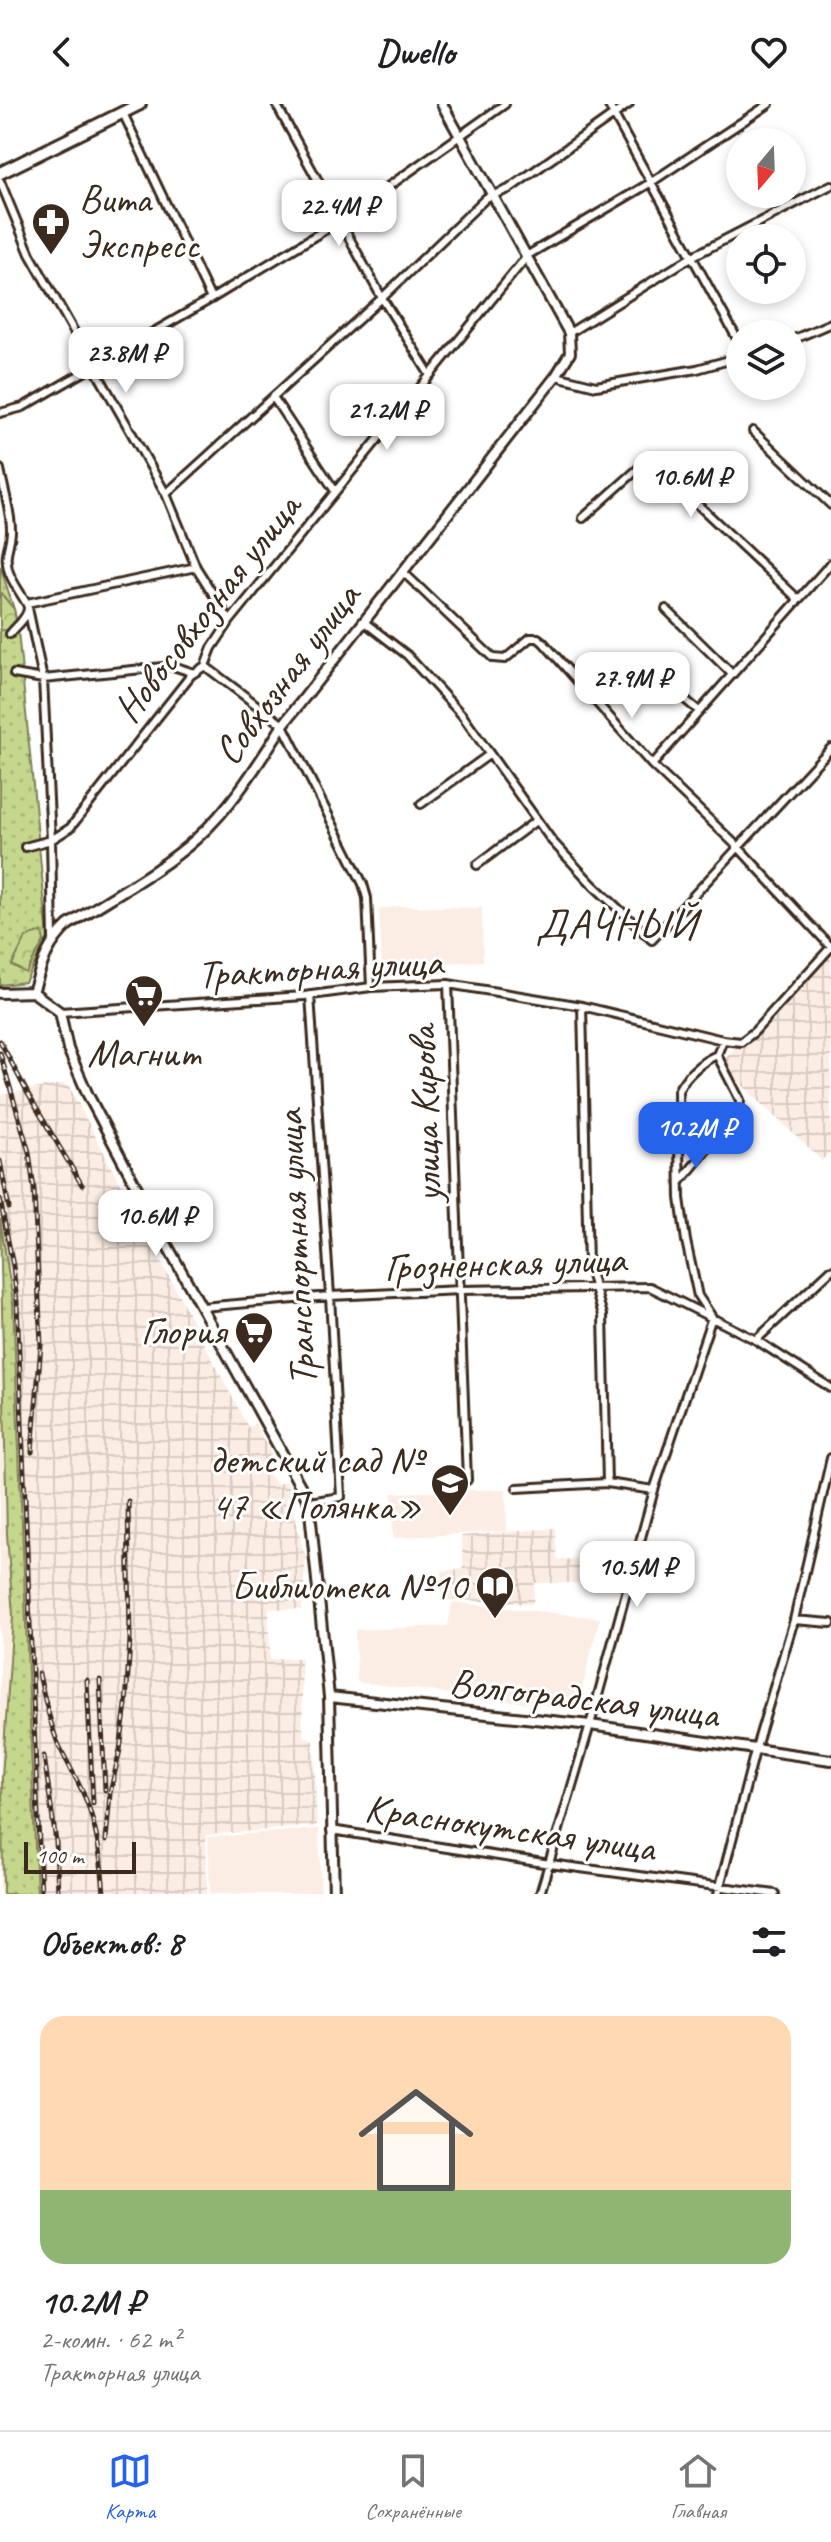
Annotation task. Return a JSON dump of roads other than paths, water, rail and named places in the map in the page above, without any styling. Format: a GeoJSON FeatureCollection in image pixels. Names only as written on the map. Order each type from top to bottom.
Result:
{"type":"FeatureCollection","features":[{"type":"Feature","properties":{"kind":"main road"},"geometry":{"type":"LineString","coordinates":[[0,173],[140,104]]}},
{"type":"Feature","properties":{"kind":"street"},"geometry":{"type":"LineString","coordinates":[[276,104],[382,298],[430,375]]}},
{"type":"Feature","properties":{"kind":"street"},"geometry":{"type":"LineString","coordinates":[[442,104],[569,333],[693,256],[831,185]]}},
{"type":"Feature","properties":{"kind":"street"},"geometry":{"type":"LineString","coordinates":[[0,413],[23,407],[341,220],[505,104]]}},
{"type":"Feature","properties":{"kind":"street"},"geometry":{"type":"LineString","coordinates":[[608,104],[727,320]]}},
{"type":"Feature","properties":{"kind":"street"},"geometry":{"type":"LineString","coordinates":[[166,494],[382,298],[491,194],[509,189],[629,104]]}},
{"type":"Feature","properties":{"kind":"street","name":"Новосовхозная улица"},"geometry":{"type":"LineString","coordinates":[[51,840],[70,828],[194,673],[205,666],[212,648],[230,621],[528,255],[650,183],[769,104]]}},
{"type":"Feature","properties":{"kind":"street"},"geometry":{"type":"LineString","coordinates":[[123,113],[211,299]]}},
{"type":"Feature","properties":{"kind":"street"},"geometry":{"type":"LineString","coordinates":[[0,181],[30,254],[166,494],[196,567],[230,621]]}},
{"type":"Feature","properties":{"kind":"street"},"geometry":{"type":"LineString","coordinates":[[806,334],[831,323]]}},
{"type":"Feature","properties":{"kind":"street","name":"Совхозная улица"},"geometry":{"type":"LineString","coordinates":[[33,992],[53,939],[68,925],[178,854],[199,837],[256,767],[283,725],[556,376],[571,346],[569,333]]}},
{"type":"Feature","properties":{"kind":"street"},"geometry":{"type":"LineString","coordinates":[[556,376],[596,386],[697,369],[726,361]]}},
{"type":"Feature","properties":{"kind":"street"},"geometry":{"type":"LineString","coordinates":[[273,397],[335,491]]}},
{"type":"Feature","properties":{"kind":"street"},"geometry":{"type":"LineString","coordinates":[[753,431],[831,505]]}},
{"type":"Feature","properties":{"kind":"street"},"geometry":{"type":"LineString","coordinates":[[583,518],[649,462],[798,599]]}},
{"type":"Feature","properties":{"kind":"street"},"geometry":{"type":"LineString","coordinates":[[0,469],[11,532],[5,552],[9,573],[15,589],[27,603],[43,679],[53,939]]}},
{"type":"Feature","properties":{"kind":"street"},"geometry":{"type":"LineString","coordinates":[[652,765],[831,563]]}},
{"type":"Feature","properties":{"kind":"street"},"geometry":{"type":"LineString","coordinates":[[27,603],[196,567]]}},
{"type":"Feature","properties":{"kind":"street"},"geometry":{"type":"LineString","coordinates":[[402,571],[493,658],[505,659],[530,638],[538,638],[652,765],[739,848],[831,947],[754,1032],[741,1042],[723,1040],[717,1055],[702,1064],[681,1084],[678,1091],[680,1198],[698,1296],[712,1317],[654,1490],[540,1894]]}},
{"type":"Feature","properties":{"kind":"street"},"geometry":{"type":"LineString","coordinates":[[10,634],[26,615],[27,603]]}},
{"type":"Feature","properties":{"kind":"street"},"geometry":{"type":"LineString","coordinates":[[666,609],[731,673]]}},
{"type":"Feature","properties":{"kind":"street"},"geometry":{"type":"LineString","coordinates":[[363,621],[407,655],[462,715],[552,841],[593,885],[652,940],[831,748]]}},
{"type":"Feature","properties":{"kind":"street"},"geometry":{"type":"LineString","coordinates":[[14,674],[43,679],[173,666],[194,673]]}},
{"type":"Feature","properties":{"kind":"street"},"geometry":{"type":"LineString","coordinates":[[205,666],[283,725],[363,884],[367,898],[371,987]]}},
{"type":"Feature","properties":{"kind":"street"},"geometry":{"type":"LineString","coordinates":[[646,667],[699,711]]}},
{"type":"Feature","properties":{"kind":"street"},"geometry":{"type":"LineString","coordinates":[[421,804],[490,754]]}},
{"type":"Feature","properties":{"kind":"street"},"geometry":{"type":"LineString","coordinates":[[477,865],[537,820]]}},
{"type":"Feature","properties":{"kind":"street"},"geometry":{"type":"LineString","coordinates":[[25,847],[51,840]]}},
{"type":"Feature","properties":{"kind":"street","name":"Тракторная улица"},"geometry":{"type":"LineString","coordinates":[[60,1012],[310,995],[371,987],[448,984],[582,1006],[723,1040]]}},
{"type":"Feature","properties":{"kind":"street","name":"улица Кирова"},"geometry":{"type":"LineString","coordinates":[[448,984],[467,1480]]}},
{"type":"Feature","properties":{"kind":"street"},"geometry":{"type":"LineString","coordinates":[[0,993],[33,992],[60,1012],[68,1049],[79,1075],[167,1245],[309,1502],[329,1697],[334,1894]]}},
{"type":"Feature","properties":{"kind":"street","name":"Транспортная улица"},"geometry":{"type":"LineString","coordinates":[[309,1502],[341,1497],[310,995]]}},
{"type":"Feature","properties":{"kind":"street"},"geometry":{"type":"LineString","coordinates":[[582,1006],[588,1266],[603,1315],[607,1483]]}},
{"type":"Feature","properties":{"kind":"street"},"geometry":{"type":"LineString","coordinates":[[681,1181],[739,1110],[740,1100],[717,1055]]}},
{"type":"Feature","properties":{"kind":"street"},"geometry":{"type":"LineString","coordinates":[[756,1340],[831,1270]]}},
{"type":"Feature","properties":{"kind":"street","name":"Грозненская улица"},"geometry":{"type":"LineString","coordinates":[[202,1307],[330,1296],[461,1290],[650,1287],[756,1340],[831,1388]]}},
{"type":"Feature","properties":{"kind":"street"},"geometry":{"type":"LineString","coordinates":[[718,1894],[755,1751],[794,1620],[831,1458]]}},
{"type":"Feature","properties":{"kind":"street"},"geometry":{"type":"LineString","coordinates":[[517,1488],[607,1483],[654,1490]]}},
{"type":"Feature","properties":{"kind":"street"},"geometry":{"type":"LineString","coordinates":[[794,1620],[831,1623]]}},
{"type":"Feature","properties":{"kind":"street","name":"Волгоградская улица"},"geometry":{"type":"LineString","coordinates":[[329,1697],[590,1725],[831,1760]]}},
{"type":"Feature","properties":{"kind":"street","name":"Краснокутская улица"},"geometry":{"type":"LineString","coordinates":[[331,1830],[550,1864],[775,1894]]}},
{"type":"Feature","properties":{"kind":"railway"},"geometry":{"type":"LineString","coordinates":[[0,1041],[82,1185]]}},
{"type":"Feature","properties":{"kind":"railway"},"geometry":{"type":"LineString","coordinates":[[0,1053],[29,1152],[34,1189],[41,1345],[32,1452]]}},
{"type":"Feature","properties":{"kind":"railway"},"geometry":{"type":"LineString","coordinates":[[0,1161],[9,1208]]}},
{"type":"Feature","properties":{"kind":"railway"},"geometry":{"type":"LineString","coordinates":[[0,1199],[17,1302],[41,1894]]}},
{"type":"Feature","properties":{"kind":"railway"},"geometry":{"type":"LineString","coordinates":[[106,1841],[110,1793],[126,1705],[130,1639],[128,1501]]}},
{"type":"Feature","properties":{"kind":"railway"},"geometry":{"type":"LineString","coordinates":[[39,1674],[57,1741],[89,1808],[99,1851],[104,1894]]}},
{"type":"Feature","properties":{"kind":"railway"},"geometry":{"type":"LineString","coordinates":[[87,1680],[93,1803]]}},
{"type":"Feature","properties":{"kind":"railway"},"geometry":{"type":"LineString","coordinates":[[100,1680],[105,1790]]}},
{"type":"Feature","properties":{"kind":"railway"},"geometry":{"type":"LineString","coordinates":[[44,1756],[56,1842],[58,1894]]}},
{"type":"Feature","properties":{"kind":"place","name":"Вита Экспресс"},"geometry":{"type":"Point","coordinates":[51,256]}},
{"type":"Feature","properties":{"kind":"place","name":"Магнит"},"geometry":{"type":"Point","coordinates":[144,1028]}},
{"type":"Feature","properties":{"kind":"place","name":"Глория"},"geometry":{"type":"Point","coordinates":[254,1365]}},
{"type":"Feature","properties":{"kind":"place","name":"детский сад № 47 «Полянка»"},"geometry":{"type":"Point","coordinates":[450,1517]}},
{"type":"Feature","properties":{"kind":"place","name":"Библиотека №10"},"geometry":{"type":"Point","coordinates":[495,1620]}},
{"type":"Feature","properties":{"kind":"district","name":"ДАЧНЫЙ"},"geometry":{"type":"Point","coordinates":[617,924]}}]}
